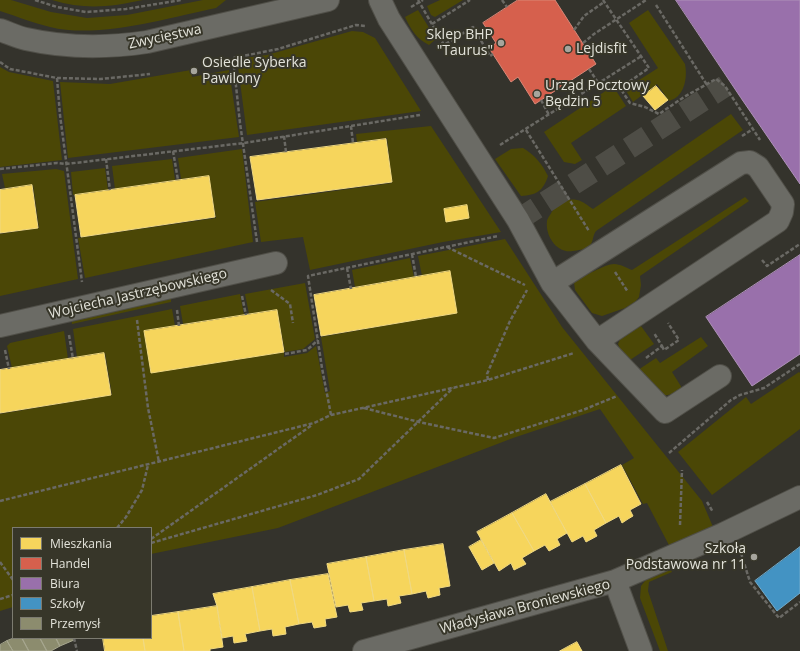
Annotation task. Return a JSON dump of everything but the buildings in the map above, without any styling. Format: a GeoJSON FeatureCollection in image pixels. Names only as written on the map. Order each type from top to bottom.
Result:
{"type":"FeatureCollection","features":[{"type":"Feature","properties":{"kind":"street","name":"Zwycięstwa"},"geometry":{"type":"LineString","coordinates":[[0,30],[25,39],[58,45],[89,47],[117,46],[147,42],[328,0]]}},
{"type":"Feature","properties":{"kind":"street"},"geometry":{"type":"LineString","coordinates":[[380,0],[389,19],[518,220],[552,283],[597,341],[665,412],[720,376]]}},
{"type":"Feature","properties":{"kind":"street"},"geometry":{"type":"LineString","coordinates":[[552,283],[741,163],[750,162],[758,167],[783,204],[782,212],[778,221],[597,341]]}},
{"type":"Feature","properties":{"kind":"street","name":"Wojciecha Jastrzębowskiego"},"geometry":{"type":"LineString","coordinates":[[0,326],[276,263]]}},
{"type":"Feature","properties":{"kind":"street"},"geometry":{"type":"LineString","coordinates":[[615,581],[723,534],[800,497]]}},
{"type":"Feature","properties":{"kind":"street","name":"Władysława Broniewskiego"},"geometry":{"type":"LineString","coordinates":[[364,651],[615,581],[641,651]]}},
{"type":"Feature","properties":{"kind":"path"},"geometry":{"type":"LineString","coordinates":[[35,0],[86,12],[126,9],[181,0]]}},
{"type":"Feature","properties":{"kind":"path"},"geometry":{"type":"LineString","coordinates":[[257,242],[233,58],[278,49],[356,24],[371,26],[401,15],[418,1],[423,0]]}},
{"type":"Feature","properties":{"kind":"path"},"geometry":{"type":"LineString","coordinates":[[432,24],[470,0]]}},
{"type":"Feature","properties":{"kind":"path"},"geometry":{"type":"LineString","coordinates":[[502,0],[507,7]]}},
{"type":"Feature","properties":{"kind":"path"},"geometry":{"type":"LineString","coordinates":[[583,44],[594,34],[646,0]]}},
{"type":"Feature","properties":{"kind":"path"},"geometry":{"type":"LineString","coordinates":[[418,1],[444,45],[473,27],[490,56],[493,54]]}},
{"type":"Feature","properties":{"kind":"path"},"geometry":{"type":"LineString","coordinates":[[574,30],[584,16],[603,1],[649,68],[620,88],[630,103],[645,107],[659,114],[684,97],[716,79],[725,86],[746,120]]}},
{"type":"Feature","properties":{"kind":"path"},"geometry":{"type":"LineString","coordinates":[[656,5],[707,85]]}},
{"type":"Feature","properties":{"kind":"path"},"geometry":{"type":"LineString","coordinates":[[499,146],[640,57]]}},
{"type":"Feature","properties":{"kind":"path"},"geometry":{"type":"LineString","coordinates":[[0,62],[10,69],[57,78],[101,79],[150,74]]}},
{"type":"Feature","properties":{"kind":"path"},"geometry":{"type":"LineString","coordinates":[[589,69],[598,84]]}},
{"type":"Feature","properties":{"kind":"path"},"geometry":{"type":"LineString","coordinates":[[57,78],[66,164],[82,281]]}},
{"type":"Feature","properties":{"kind":"path"},"geometry":{"type":"LineString","coordinates":[[541,100],[549,114]]}},
{"type":"Feature","properties":{"kind":"path"},"geometry":{"type":"LineString","coordinates":[[0,169],[57,163],[66,164],[244,143],[421,115]]}},
{"type":"Feature","properties":{"kind":"path"},"geometry":{"type":"LineString","coordinates":[[350,126],[353,143]]}},
{"type":"Feature","properties":{"kind":"path"},"geometry":{"type":"LineString","coordinates":[[284,136],[286,152]]}},
{"type":"Feature","properties":{"kind":"path"},"geometry":{"type":"LineString","coordinates":[[173,151],[178,180]]}},
{"type":"Feature","properties":{"kind":"path"},"geometry":{"type":"LineString","coordinates":[[106,159],[110,190]]}},
{"type":"Feature","properties":{"kind":"path"},"geometry":{"type":"LineString","coordinates":[[332,414],[322,368],[308,276],[499,235]]}},
{"type":"Feature","properties":{"kind":"path"},"geometry":{"type":"LineString","coordinates":[[446,246],[528,287],[510,321],[487,374],[488,380]]}},
{"type":"Feature","properties":{"kind":"path"},"geometry":{"type":"LineString","coordinates":[[412,254],[416,277]]}},
{"type":"Feature","properties":{"kind":"path"},"geometry":{"type":"LineString","coordinates":[[348,268],[351,289]]}},
{"type":"Feature","properties":{"kind":"path"},"geometry":{"type":"LineString","coordinates":[[265,285],[290,304],[293,323]]}},
{"type":"Feature","properties":{"kind":"path"},"geometry":{"type":"LineString","coordinates":[[241,290],[246,315]]}},
{"type":"Feature","properties":{"kind":"path"},"geometry":{"type":"LineString","coordinates":[[175,304],[179,326]]}},
{"type":"Feature","properties":{"kind":"path"},"geometry":{"type":"LineString","coordinates":[[662,346],[664,350],[679,340],[664,317]]}},
{"type":"Feature","properties":{"kind":"path"},"geometry":{"type":"LineString","coordinates":[[137,320],[147,396],[159,462]]}},
{"type":"Feature","properties":{"kind":"path"},"geometry":{"type":"LineString","coordinates":[[69,333],[73,358]]}},
{"type":"Feature","properties":{"kind":"path"},"geometry":{"type":"LineString","coordinates":[[285,354],[307,350],[318,340]]}},
{"type":"Feature","properties":{"kind":"path"},"geometry":{"type":"LineString","coordinates":[[4,347],[9,369]]}},
{"type":"Feature","properties":{"kind":"path"},"geometry":{"type":"LineString","coordinates":[[152,538],[314,423],[332,414],[488,380],[576,353]]}},
{"type":"Feature","properties":{"kind":"path"},"geometry":{"type":"LineString","coordinates":[[740,395],[764,388],[800,364]]}},
{"type":"Feature","properties":{"kind":"path"},"geometry":{"type":"LineString","coordinates":[[152,543],[317,495],[359,479],[454,388]]}},
{"type":"Feature","properties":{"kind":"path"},"geometry":{"type":"LineString","coordinates":[[363,408],[494,438],[583,410],[621,394]]}},
{"type":"Feature","properties":{"kind":"path"},"geometry":{"type":"LineString","coordinates":[[669,453],[731,400]]}},
{"type":"Feature","properties":{"kind":"path"},"geometry":{"type":"LineString","coordinates":[[0,501],[314,423]]}},
{"type":"Feature","properties":{"kind":"path"},"geometry":{"type":"LineString","coordinates":[[118,527],[126,517],[142,490],[148,464]]}},
{"type":"Feature","properties":{"kind":"path"},"geometry":{"type":"LineString","coordinates":[[679,532],[682,470]]}},
{"type":"Feature","properties":{"kind":"path"},"geometry":{"type":"LineString","coordinates":[[741,552],[750,582],[779,618],[800,602]]}},
{"type":"Feature","properties":{"kind":"path"},"geometry":{"type":"LineString","coordinates":[[0,562],[12,579]]}},
{"type":"Feature","properties":{"kind":"path"},"geometry":{"type":"LineString","coordinates":[[0,599],[12,594]]}},
{"type":"Feature","properties":{"kind":"path"},"geometry":{"type":"LineString","coordinates":[[74,639],[77,651]]}},
{"type":"Feature","properties":{"kind":"shaded area"},"geometry":{"type":"Polygon","coordinates":[[[0,0],[11,0],[51,12],[87,18],[127,15],[203,0],[226,0],[216,8],[155,22],[111,29],[69,30],[50,27],[0,11],[0,0]]]}},
{"type":"Feature","properties":{"kind":"shaded area"},"geometry":{"type":"Polygon","coordinates":[[[52,0],[143,0],[108,6],[87,6],[52,0]]]}},
{"type":"Feature","properties":{"kind":"shaded area"},"geometry":{"type":"Polygon","coordinates":[[[440,0],[463,0],[435,17],[431,15],[427,6],[440,0]]]}},
{"type":"Feature","properties":{"kind":"shaded area"},"geometry":{"type":"Polygon","coordinates":[[[418,10],[436,39],[429,45],[415,34],[405,17],[418,10]]]}},
{"type":"Feature","properties":{"kind":"shaded area"},"geometry":{"type":"Polygon","coordinates":[[[648,10],[685,64],[686,76],[683,89],[677,97],[669,101],[657,84],[633,102],[625,89],[658,68],[629,23],[648,10]]]}},
{"type":"Feature","properties":{"kind":"shaded area"},"geometry":{"type":"Polygon","coordinates":[[[352,31],[363,32],[375,38],[421,111],[247,135],[237,59],[267,55],[352,31]]]}},
{"type":"Feature","properties":{"kind":"shaded area"},"geometry":{"type":"Polygon","coordinates":[[[0,67],[9,72],[53,81],[62,160],[0,167],[0,67]]]}},
{"type":"Feature","properties":{"kind":"shaded area"},"geometry":{"type":"Polygon","coordinates":[[[191,70],[192,77],[229,70],[239,137],[68,158],[60,82],[110,84],[191,70]]]}},
{"type":"Feature","properties":{"kind":"shaded area"},"geometry":{"type":"Polygon","coordinates":[[[613,86],[626,106],[571,143],[582,160],[575,164],[564,162],[544,132],[613,86]]]}},
{"type":"Feature","properties":{"kind":"shaded area"},"geometry":{"type":"Polygon","coordinates":[[[731,114],[743,130],[596,231],[591,244],[588,247],[581,250],[567,251],[562,250],[553,243],[548,232],[547,220],[558,205],[564,201],[577,200],[593,209],[731,114]]]}},
{"type":"Feature","properties":{"kind":"shaded area"},"geometry":{"type":"Polygon","coordinates":[[[431,126],[501,232],[443,242],[310,270],[303,237],[261,242],[255,202],[392,183],[387,138],[357,142],[356,134],[431,126]]]}},
{"type":"Feature","properties":{"kind":"shaded area"},"geometry":{"type":"Polygon","coordinates":[[[523,148],[538,160],[548,176],[544,185],[539,191],[531,195],[521,196],[495,159],[511,149],[523,148]]]}},
{"type":"Feature","properties":{"kind":"shaded area"},"geometry":{"type":"Polygon","coordinates":[[[242,149],[253,242],[85,278],[78,238],[216,218],[209,176],[181,179],[178,158],[242,149]]]}},
{"type":"Feature","properties":{"kind":"shaded area"},"geometry":{"type":"Polygon","coordinates":[[[172,159],[175,180],[115,189],[112,166],[172,159]]]}},
{"type":"Feature","properties":{"kind":"shaded area"},"geometry":{"type":"Polygon","coordinates":[[[105,168],[108,190],[73,195],[71,172],[105,168]]]}},
{"type":"Feature","properties":{"kind":"shaded area"},"geometry":{"type":"Polygon","coordinates":[[[56,169],[64,171],[78,279],[0,296],[0,234],[39,228],[33,185],[5,188],[2,174],[56,169]]]}},
{"type":"Feature","properties":{"kind":"shaded area"},"geometry":{"type":"Polygon","coordinates":[[[745,197],[749,201],[640,276],[641,285],[639,297],[635,302],[625,308],[602,316],[592,313],[575,290],[574,282],[605,266],[616,264],[632,270],[745,197]]]}},
{"type":"Feature","properties":{"kind":"shaded area"},"geometry":{"type":"Polygon","coordinates":[[[505,239],[562,327],[702,501],[713,527],[671,549],[647,503],[643,504],[622,465],[634,458],[600,409],[513,438],[278,528],[152,554],[152,527],[12,527],[12,607],[0,611],[0,414],[112,395],[105,353],[77,357],[73,329],[172,309],[175,326],[144,331],[151,373],[284,352],[284,357],[307,353],[316,346],[325,393],[330,391],[321,337],[457,313],[450,271],[422,276],[418,256],[505,239]]]}},
{"type":"Feature","properties":{"kind":"shaded area"},"geometry":{"type":"Polygon","coordinates":[[[410,258],[414,277],[355,287],[352,270],[410,258]]]}},
{"type":"Feature","properties":{"kind":"shaded area"},"geometry":{"type":"Polygon","coordinates":[[[305,283],[315,339],[303,349],[285,352],[277,310],[249,314],[245,294],[305,283]]]}},
{"type":"Feature","properties":{"kind":"shaded area"},"geometry":{"type":"Polygon","coordinates":[[[240,294],[244,315],[183,324],[180,306],[240,294]]]}},
{"type":"Feature","properties":{"kind":"shaded area"},"geometry":{"type":"Polygon","coordinates":[[[171,297],[171,302],[72,324],[71,317],[171,297]]]}},
{"type":"Feature","properties":{"kind":"shaded area"},"geometry":{"type":"Polygon","coordinates":[[[641,326],[654,344],[627,362],[618,344],[621,337],[641,326]]]}},
{"type":"Feature","properties":{"kind":"shaded area"},"geometry":{"type":"Polygon","coordinates":[[[64,331],[68,359],[12,368],[7,346],[10,343],[64,331]]]}},
{"type":"Feature","properties":{"kind":"shaded area"},"geometry":{"type":"Polygon","coordinates":[[[701,337],[708,346],[672,372],[682,388],[674,393],[669,395],[660,395],[635,372],[656,358],[660,363],[701,337]]]}},
{"type":"Feature","properties":{"kind":"shaded area"},"geometry":{"type":"Polygon","coordinates":[[[799,372],[800,429],[712,495],[678,452],[746,397],[751,404],[799,372]]]}},
{"type":"Feature","properties":{"kind":"shaded area"},"geometry":{"type":"Polygon","coordinates":[[[670,568],[672,572],[649,582],[648,591],[668,651],[660,651],[640,598],[641,586],[648,577],[670,568]]]}},
{"type":"Feature","properties":{"kind":"tunnel"},"geometry":{"type":"LineString","coordinates":[[518,220],[725,86]]}},
{"type":"Feature","properties":{"kind":"place","name":"Sklep BHP \"Taurus\""},"geometry":{"type":"Point","coordinates":[501,43]}},
{"type":"Feature","properties":{"kind":"place","name":"Lejdisfit"},"geometry":{"type":"Point","coordinates":[568,49]}},
{"type":"Feature","properties":{"kind":"place","name":"Osiedle Syberka Pawilony"},"geometry":{"type":"Point","coordinates":[194,71]}},
{"type":"Feature","properties":{"kind":"place","name":"Urząd Pocztowy Będzin 5"},"geometry":{"type":"Point","coordinates":[537,94]}},
{"type":"Feature","properties":{"kind":"place","name":"Szkoła Podstawowa nr 11"},"geometry":{"type":"Point","coordinates":[754,557]}}]}
